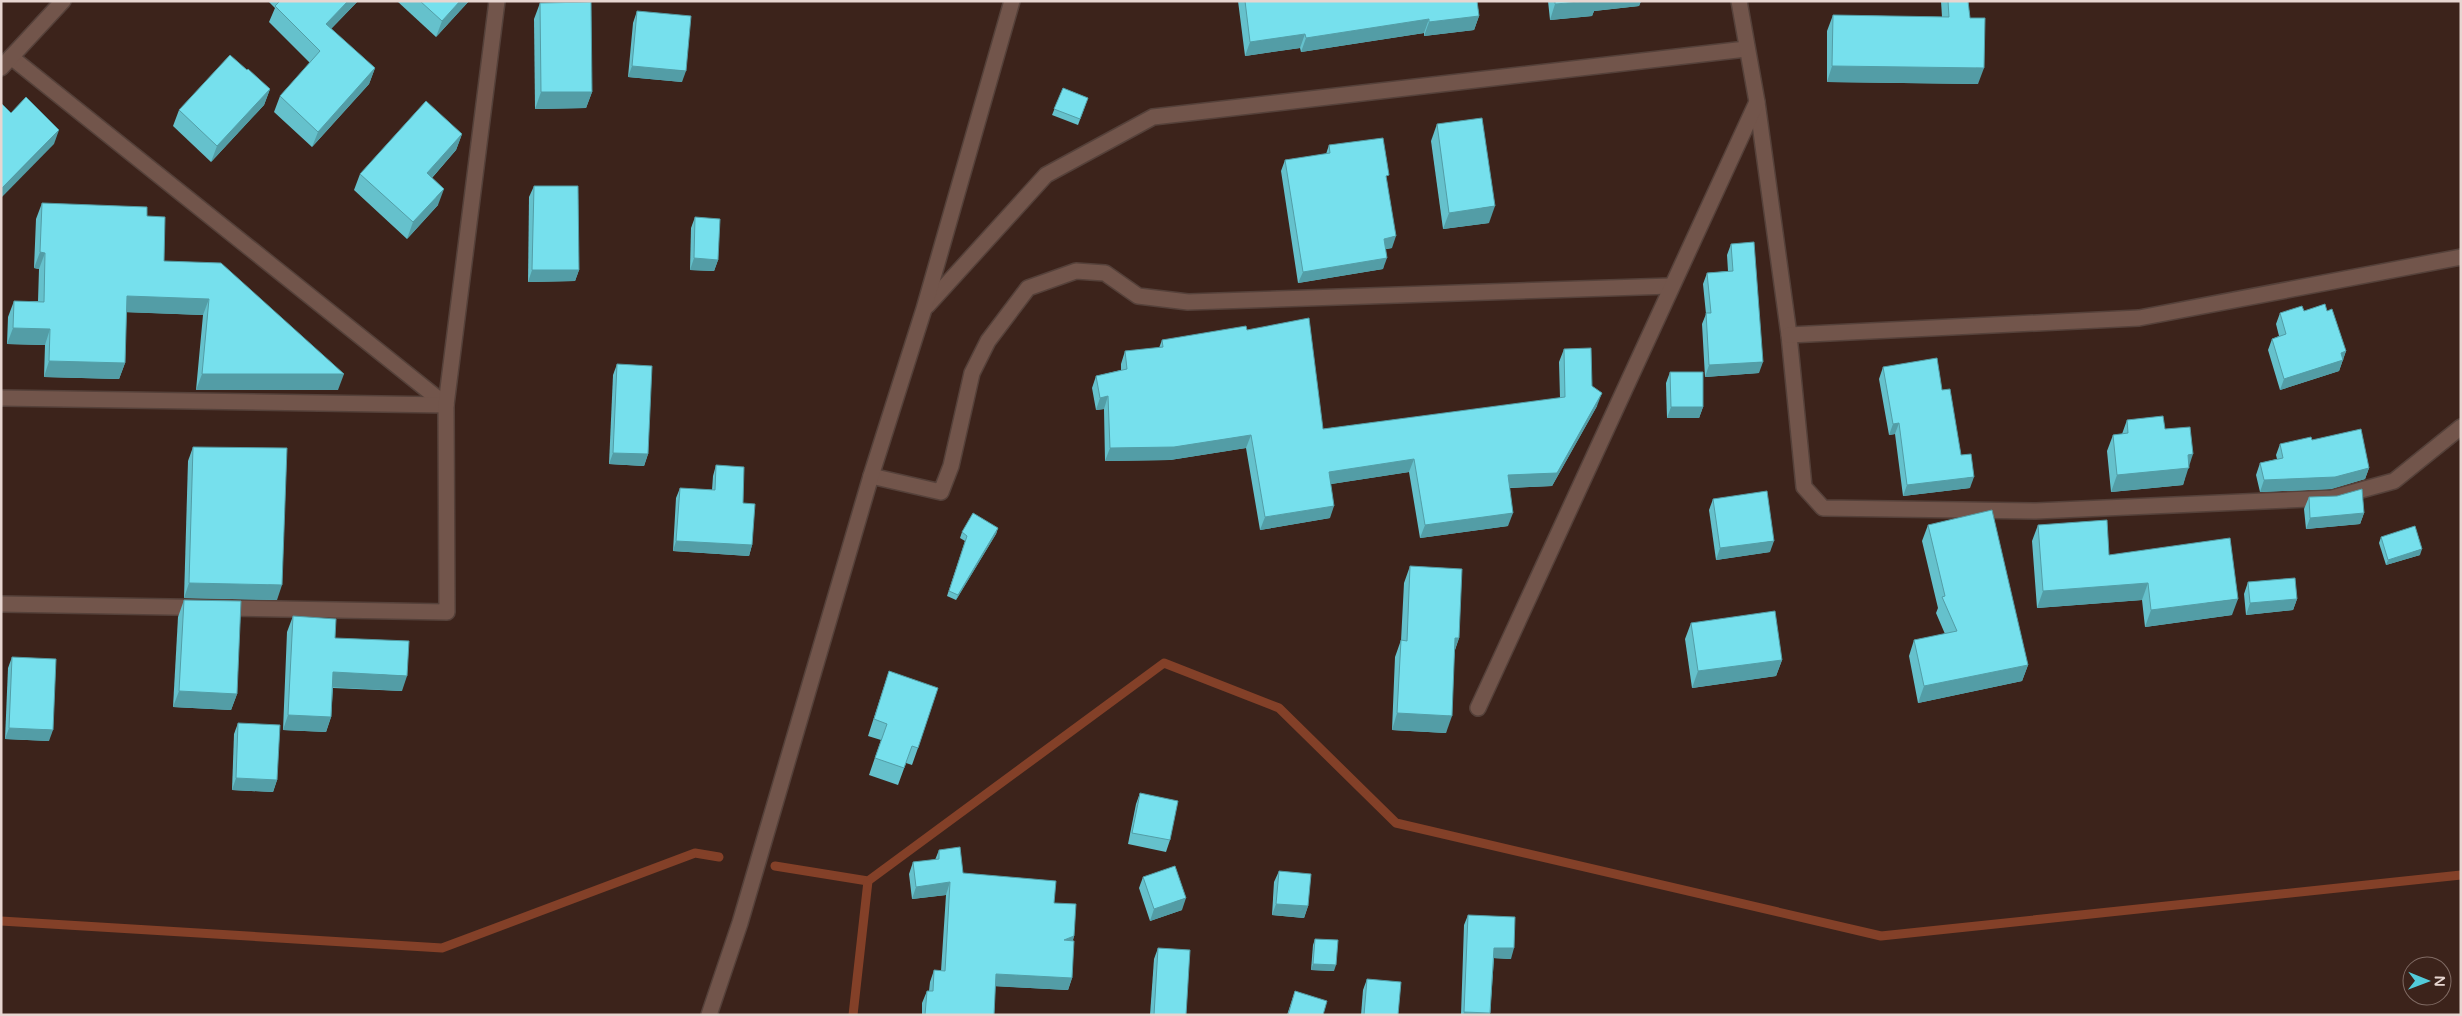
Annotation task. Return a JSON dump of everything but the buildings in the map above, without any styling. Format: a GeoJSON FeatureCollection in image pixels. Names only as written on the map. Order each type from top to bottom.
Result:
{"type":"FeatureCollection","features":[{"type":"Feature","properties":{"kind":"street"},"geometry":{"type":"LineString","coordinates":[[63,1],[6,62],[446,405]]}},
{"type":"Feature","properties":{"kind":"street"},"geometry":{"type":"LineString","coordinates":[[1,604],[447,612],[446,405],[497,1]]}},
{"type":"Feature","properties":{"kind":"street"},"geometry":{"type":"LineString","coordinates":[[709,1015],[740,923],[871,476],[924,309],[1012,1]]}},
{"type":"Feature","properties":{"kind":"street"},"geometry":{"type":"LineString","coordinates":[[1739,1],[1746,49],[1757,102],[1789,335],[1804,487],[1823,508],[2036,512],[2332,498],[2394,481],[2461,427]]}},
{"type":"Feature","properties":{"kind":"street"},"geometry":{"type":"LineString","coordinates":[[924,309],[1046,175],[1153,117],[1746,49]]}},
{"type":"Feature","properties":{"kind":"street"},"geometry":{"type":"LineString","coordinates":[[1478,708],[1757,102]]}},
{"type":"Feature","properties":{"kind":"street"},"geometry":{"type":"LineString","coordinates":[[1789,335],[2139,318],[2461,257]]}},
{"type":"Feature","properties":{"kind":"street"},"geometry":{"type":"LineString","coordinates":[[871,476],[941,492],[951,466],[972,373],[988,341],[1028,288],[1076,271],[1105,273],[1138,296],[1188,302],[1671,286]]}},
{"type":"Feature","properties":{"kind":"street"},"geometry":{"type":"LineString","coordinates":[[1,398],[446,405]]}},
{"type":"Feature","properties":{"kind":"waterway"},"geometry":{"type":"LineString","coordinates":[[775,866],[868,881],[1164,663],[1279,708],[1396,823],[1881,936],[2461,875]]}},
{"type":"Feature","properties":{"kind":"waterway"},"geometry":{"type":"LineString","coordinates":[[1,921],[442,948],[695,853],[719,857]]}},
{"type":"Feature","properties":{"kind":"waterway"},"geometry":{"type":"LineString","coordinates":[[853,1015],[868,881]]}}]}
